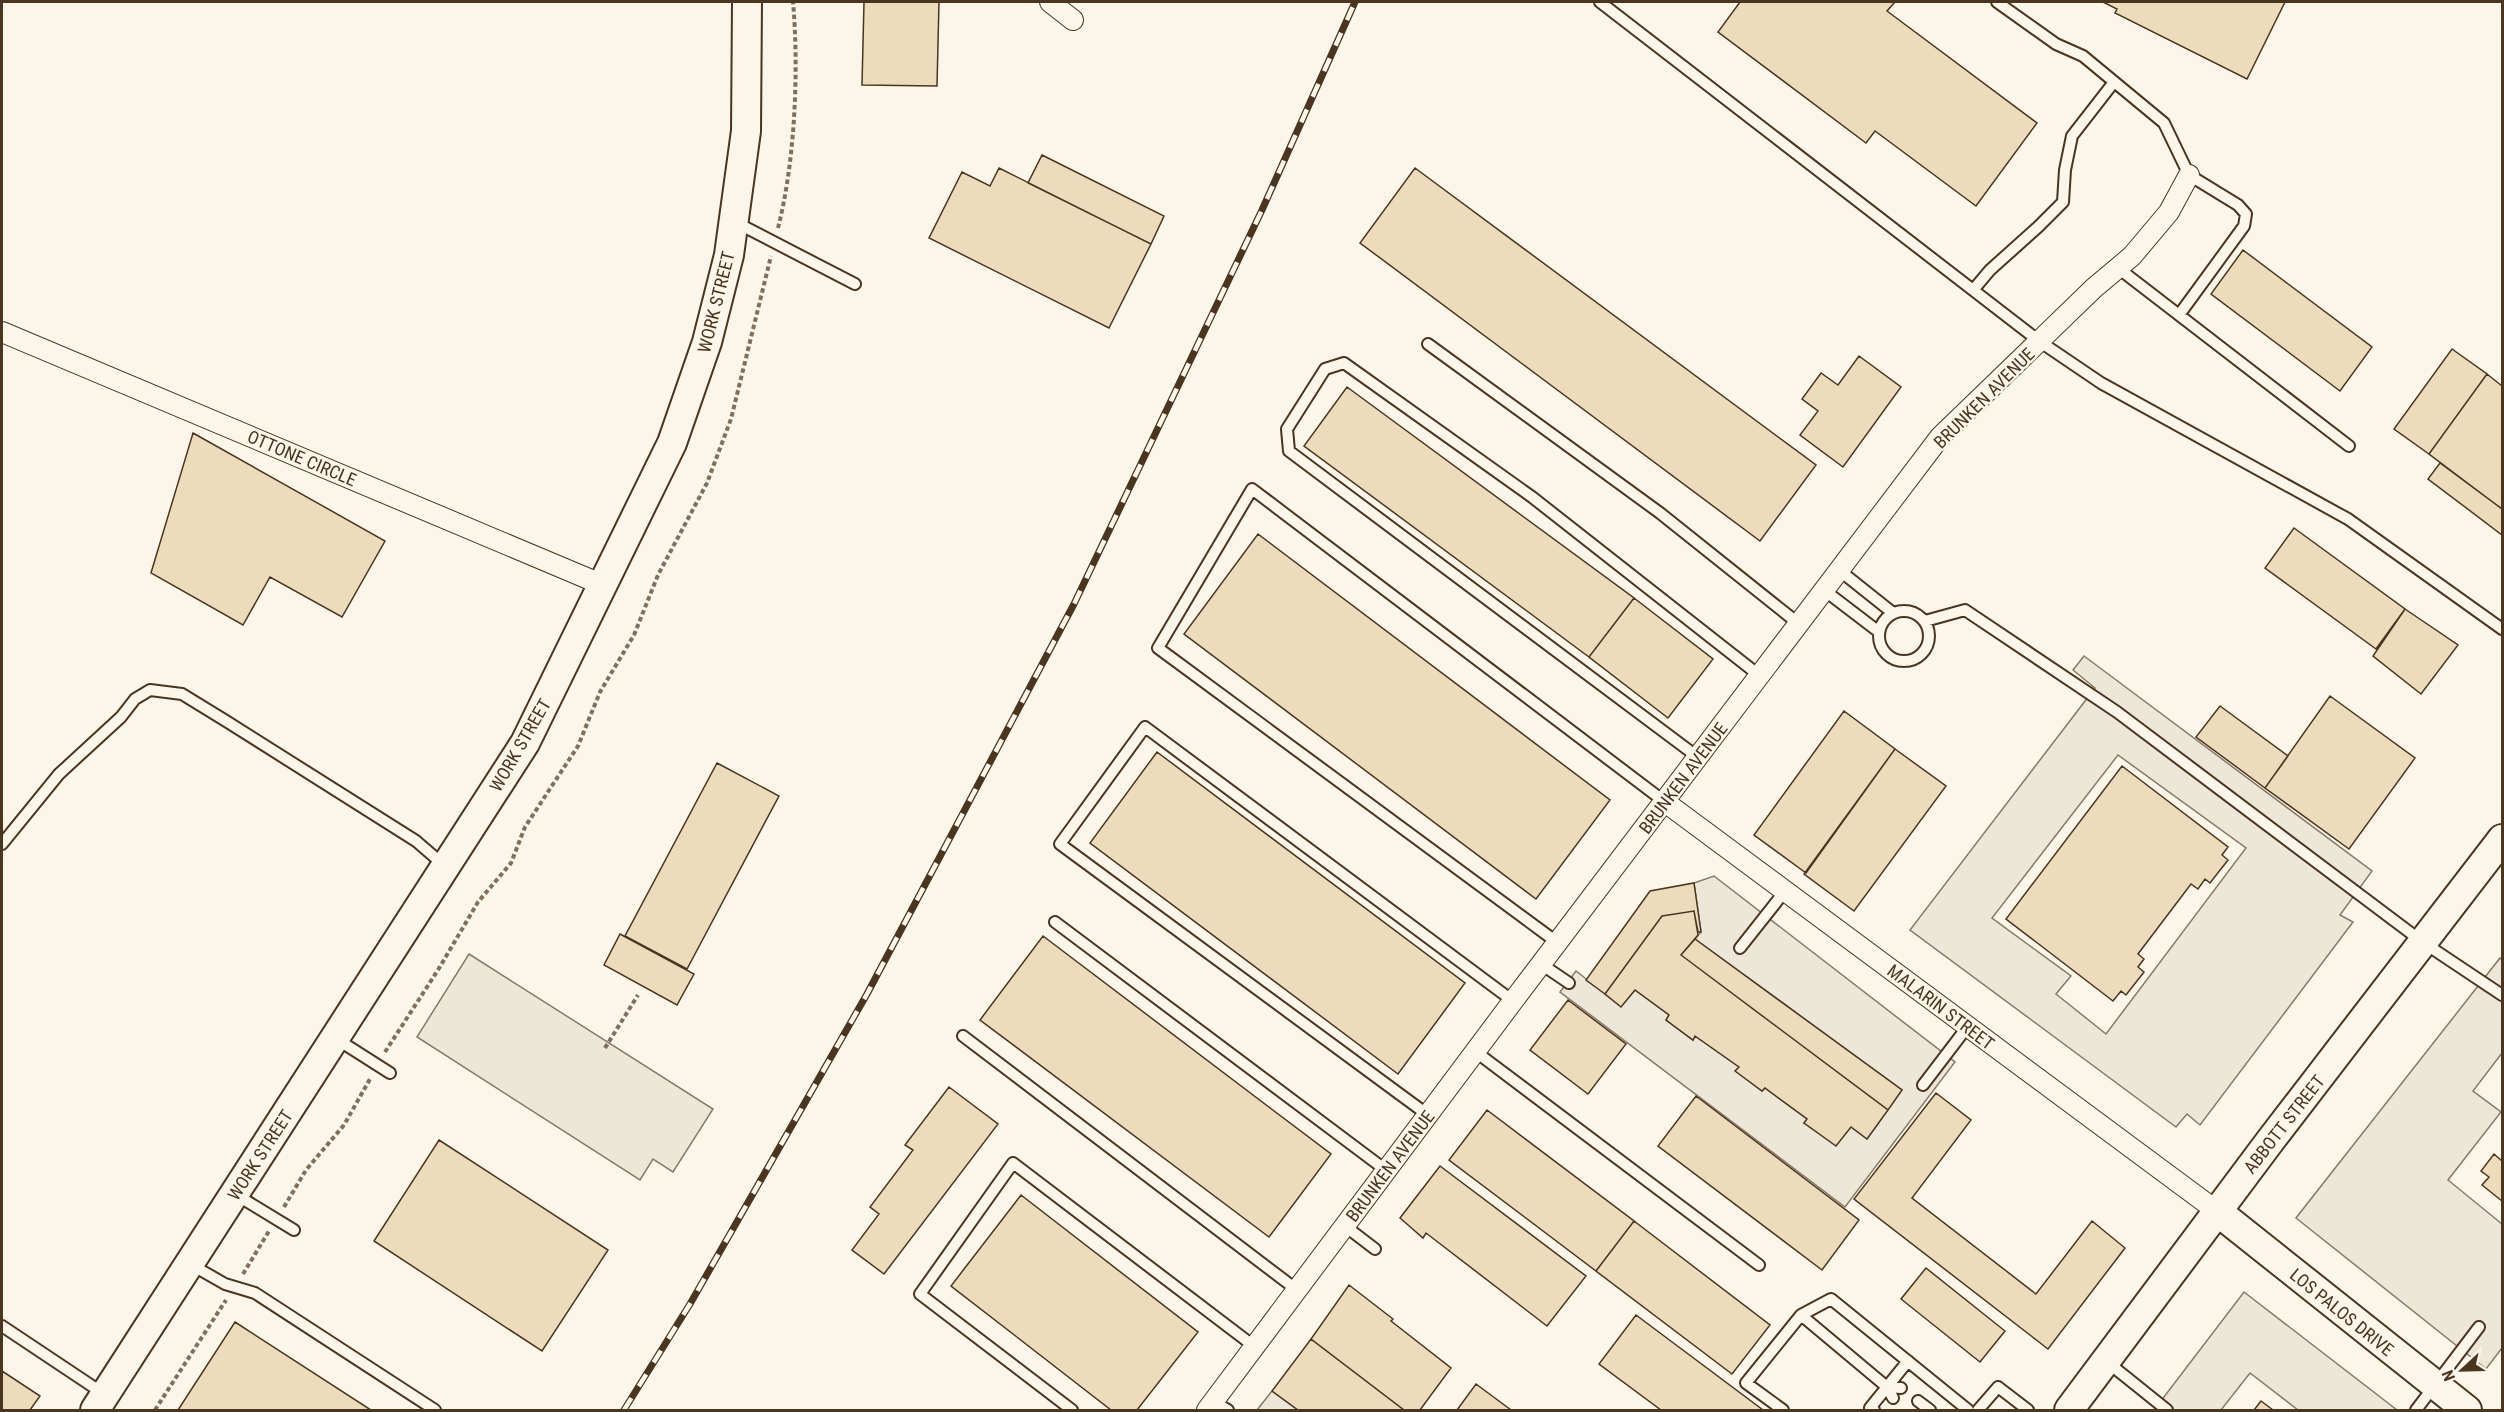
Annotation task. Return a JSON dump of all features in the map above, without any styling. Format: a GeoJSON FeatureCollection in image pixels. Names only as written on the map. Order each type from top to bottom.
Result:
{"type":"FeatureCollection","features":[{"type":"Feature","properties":{"kind":"street","name":"WORK STREET"},"geometry":{"type":"LineString","coordinates":[[100,1403],[525,743],[672,443],[707,342],[729,255],[746,131],[747,2]]}},
{"type":"Feature","properties":{"kind":"street"},"geometry":{"type":"LineString","coordinates":[[1050,2],[1073,20]]}},
{"type":"Feature","properties":{"kind":"street","name":"BRUNKEN AVENUE"},"geometry":{"type":"LineString","coordinates":[[1216,1408],[1255,1347],[1297,1290],[1940,437],[2039,341],[2132,256],[2169,212],[2189,175]]}},
{"type":"Feature","properties":{"kind":"street","name":"OTTONE CIRCLE"},"geometry":{"type":"LineString","coordinates":[[2,332],[603,585]]}},
{"type":"Feature","properties":{"kind":"street","name":"MALARIN STREET"},"geometry":{"type":"LineString","coordinates":[[1665,802],[2218,1212]]}},
{"type":"Feature","properties":{"kind":"street","name":"ABBOTT STREET"},"geometry":{"type":"LineString","coordinates":[[2069,1410],[2502,839]]}},
{"type":"Feature","properties":{"kind":"street","name":"LOS PALOS DRIVE"},"geometry":{"type":"LineString","coordinates":[[2218,1212],[2467,1410]]}},
{"type":"Feature","properties":{"kind":"lane"},"geometry":{"type":"LineString","coordinates":[[1600,2],[2039,341],[2101,383],[2348,519],[2502,629]]}},
{"type":"Feature","properties":{"kind":"lane"},"geometry":{"type":"LineString","coordinates":[[1998,2],[2056,44],[2083,56],[2164,123],[2189,175],[2238,205],[2246,214],[2244,226],[2179,315]]}},
{"type":"Feature","properties":{"kind":"lane"},"geometry":{"type":"LineString","coordinates":[[1974,289],[1990,270],[2062,202],[2065,170],[2072,136],[2114,82]]}},
{"type":"Feature","properties":{"kind":"lane"},"geometry":{"type":"LineString","coordinates":[[734,221],[855,284]]}},
{"type":"Feature","properties":{"kind":"lane"},"geometry":{"type":"LineString","coordinates":[[2118,268],[2349,446]]}},
{"type":"Feature","properties":{"kind":"lane"},"geometry":{"type":"LineString","coordinates":[[1428,344],[1659,513],[1799,624]]}},
{"type":"Feature","properties":{"kind":"lane"},"geometry":{"type":"LineString","coordinates":[[1699,758],[1289,451],[1287,429],[1324,369],[1344,363],[1532,497],[1760,676]]}},
{"type":"Feature","properties":{"kind":"lane"},"geometry":{"type":"LineString","coordinates":[[1558,943],[1158,648],[1252,489],[1665,802]]}},
{"type":"Feature","properties":{"kind":"lane"},"geometry":{"type":"LineString","coordinates":[[1839,570],[1893,613]]}},
{"type":"Feature","properties":{"kind":"lane"},"geometry":{"type":"LineString","coordinates":[[1824,590],[1879,632]]}},
{"type":"Feature","properties":{"kind":"lane"},"geometry":{"type":"LineString","coordinates":[[1925,621],[1965,610],[2117,712],[2424,943],[2502,995]]}},
{"type":"Feature","properties":{"kind":"lane"},"geometry":{"type":"LineString","coordinates":[[1907,611],[1920,616],[1925,621],[1930,637],[1928,646],[1918,658],[1910,662],[1893,660],[1886,655],[1879,640],[1879,632],[1887,618],[1893,613],[1907,611]]}},
{"type":"Feature","properties":{"kind":"lane"},"geometry":{"type":"LineString","coordinates":[[2,844],[59,774],[121,717],[135,699],[150,690],[182,694],[416,841],[445,866]]}},
{"type":"Feature","properties":{"kind":"lane"},"geometry":{"type":"LineString","coordinates":[[1428,1115],[1060,844],[1145,727],[1513,1001]]}},
{"type":"Feature","properties":{"kind":"lane"},"geometry":{"type":"LineString","coordinates":[[1740,948],[1785,891]]}},
{"type":"Feature","properties":{"kind":"lane"},"geometry":{"type":"LineString","coordinates":[[1055,922],[1386,1171]]}},
{"type":"Feature","properties":{"kind":"lane"},"geometry":{"type":"LineString","coordinates":[[1541,964],[1569,983]]}},
{"type":"Feature","properties":{"kind":"lane"},"geometry":{"type":"LineString","coordinates":[[1923,1085],[1968,1026]]}},
{"type":"Feature","properties":{"kind":"lane"},"geometry":{"type":"LineString","coordinates":[[963,1036],[1297,1290]]}},
{"type":"Feature","properties":{"kind":"lane"},"geometry":{"type":"LineString","coordinates":[[334,1038],[390,1073]]}},
{"type":"Feature","properties":{"kind":"lane"},"geometry":{"type":"LineString","coordinates":[[1476,1052],[1759,1265]]}},
{"type":"Feature","properties":{"kind":"lane"},"geometry":{"type":"LineString","coordinates":[[1072,1410],[920,1294],[1012,1163],[1255,1347]]}},
{"type":"Feature","properties":{"kind":"lane"},"geometry":{"type":"LineString","coordinates":[[235,1194],[294,1230]]}},
{"type":"Feature","properties":{"kind":"lane"},"geometry":{"type":"LineString","coordinates":[[1345,1226],[1375,1249]]}},
{"type":"Feature","properties":{"kind":"lane"},"geometry":{"type":"LineString","coordinates":[[190,1264],[225,1284],[255,1293],[435,1410]]}},
{"type":"Feature","properties":{"kind":"lane"},"geometry":{"type":"LineString","coordinates":[[1783,1410],[1746,1383],[1801,1315],[1831,1299],[1968,1410]]}},
{"type":"Feature","properties":{"kind":"lane"},"geometry":{"type":"LineString","coordinates":[[1801,1315],[1887,1387],[1893,1398]]}},
{"type":"Feature","properties":{"kind":"lane"},"geometry":{"type":"LineString","coordinates":[[2,1326],[100,1403]]}},
{"type":"Feature","properties":{"kind":"lane"},"geometry":{"type":"LineString","coordinates":[[2416,1410],[2479,1327]]}},
{"type":"Feature","properties":{"kind":"lane"},"geometry":{"type":"LineString","coordinates":[[2106,1360],[2167,1410]]}},
{"type":"Feature","properties":{"kind":"lane"},"geometry":{"type":"LineString","coordinates":[[1872,1409],[1908,1361]]}},
{"type":"Feature","properties":{"kind":"lane"},"geometry":{"type":"LineString","coordinates":[[1887,1387],[1901,1388]]}},
{"type":"Feature","properties":{"kind":"lane"},"geometry":{"type":"LineString","coordinates":[[1978,1410],[1998,1387],[2028,1410]]}},
{"type":"Feature","properties":{"kind":"lane"},"geometry":{"type":"LineString","coordinates":[[1918,1401],[1930,1410]]}},
{"type":"Feature","properties":{"kind":"path"},"geometry":{"type":"LineString","coordinates":[[605,1048],[638,995]]}},
{"type":"Feature","properties":{"kind":"shaded area"},"geometry":{"type":"Polygon","coordinates":[[[2084,656],[2372,871],[2340,915],[2353,922],[2200,1125],[2187,1114],[2176,1127],[1910,930],[2095,688],[2073,670],[2084,656]],[[2118,755],[1992,918],[2071,976],[2056,994],[2106,1034],[2246,848],[2118,755]]]}},
{"type":"Feature","properties":{"kind":"shaded area"},"geometry":{"type":"Polygon","coordinates":[[[1714,876],[1955,1062],[1845,1207],[1560,992],[1576,971],[1621,1006],[1635,990],[1669,1015],[1666,1020],[1693,1040],[1695,1036],[1739,1067],[1736,1071],[1762,1091],[1765,1088],[1807,1119],[1804,1123],[1851,1127],[1867,1139],[1902,1090],[1695,939],[1701,932],[1694,883],[1714,876]]]}},
{"type":"Feature","properties":{"kind":"shaded area"},"geometry":{"type":"Polygon","coordinates":[[[469,954],[713,1109],[673,1172],[653,1159],[640,1180],[417,1037],[469,954]]]}},
{"type":"Feature","properties":{"kind":"shaded area"},"geometry":{"type":"Polygon","coordinates":[[[2500,958],[2502,960],[2502,1053],[2473,1091],[2501,1112],[2448,1180],[2502,1224],[2502,1348],[2486,1369],[2296,1218],[2500,958]]]}},
{"type":"Feature","properties":{"kind":"shaded area"},"geometry":{"type":"Polygon","coordinates":[[[2244,1292],[2397,1410],[2298,1410],[2250,1373],[2221,1410],[2154,1410],[2244,1292]]]}},
{"type":"Feature","properties":{"kind":"shaded area"},"geometry":{"type":"Polygon","coordinates":[[[1272,1391],[1298,1410],[1257,1410],[1272,1391]]]}},
{"type":"Feature","properties":{"kind":"building"},"geometry":{"type":"Polygon","coordinates":[[[864,2],[939,2],[937,86],[862,85],[864,2]]]}},
{"type":"Feature","properties":{"kind":"building"},"geometry":{"type":"Polygon","coordinates":[[[1740,2],[1895,2],[1887,11],[2037,123],[1976,206],[1875,131],[1866,143],[1718,32],[1740,2]]]}},
{"type":"Feature","properties":{"kind":"building"},"geometry":{"type":"Polygon","coordinates":[[[2103,2],[2285,2],[2247,79],[2115,13],[2117,9],[2103,2]]]}},
{"type":"Feature","properties":{"kind":"building"},"geometry":{"type":"Polygon","coordinates":[[[1042,155],[1164,216],[1151,244],[1028,183],[1042,155]]]}},
{"type":"Feature","properties":{"kind":"building"},"geometry":{"type":"Polygon","coordinates":[[[999,168],[1151,244],[1109,328],[929,238],[962,172],[990,186],[999,168]]]}},
{"type":"Feature","properties":{"kind":"building"},"geometry":{"type":"Polygon","coordinates":[[[1415,168],[1816,465],[1760,541],[1360,243],[1415,168]]]}},
{"type":"Feature","properties":{"kind":"building"},"geometry":{"type":"Polygon","coordinates":[[[2243,250],[2372,347],[2340,391],[2211,294],[2243,250]]]}},
{"type":"Feature","properties":{"kind":"building"},"geometry":{"type":"Polygon","coordinates":[[[2452,349],[2487,374],[2429,454],[2394,429],[2452,349]]]}},
{"type":"Feature","properties":{"kind":"building"},"geometry":{"type":"Polygon","coordinates":[[[1859,356],[1901,387],[1843,467],[1800,435],[1818,411],[1802,399],[1821,373],[1838,385],[1859,356]]]}},
{"type":"Feature","properties":{"kind":"building"},"geometry":{"type":"Polygon","coordinates":[[[2487,374],[2502,386],[2502,509],[2429,454],[2487,374]]]}},
{"type":"Feature","properties":{"kind":"building"},"geometry":{"type":"Polygon","coordinates":[[[1347,387],[1634,598],[1589,657],[1304,446],[1347,387]]]}},
{"type":"Feature","properties":{"kind":"building"},"geometry":{"type":"Polygon","coordinates":[[[193,433],[385,541],[342,617],[270,577],[243,625],[151,573],[193,433]]]}},
{"type":"Feature","properties":{"kind":"building"},"geometry":{"type":"Polygon","coordinates":[[[2440,463],[2502,509],[2502,535],[2428,479],[2440,463]]]}},
{"type":"Feature","properties":{"kind":"building"},"geometry":{"type":"Polygon","coordinates":[[[2294,528],[2405,609],[2376,649],[2265,568],[2294,528]]]}},
{"type":"Feature","properties":{"kind":"building"},"geometry":{"type":"Polygon","coordinates":[[[1258,534],[1610,800],[1536,899],[1184,634],[1258,534]]]}},
{"type":"Feature","properties":{"kind":"building"},"geometry":{"type":"Polygon","coordinates":[[[1634,598],[1713,659],[1668,718],[1589,657],[1634,598]]]}},
{"type":"Feature","properties":{"kind":"building"},"geometry":{"type":"Polygon","coordinates":[[[2405,609],[2458,645],[2421,694],[2373,656],[2405,609]]]}},
{"type":"Feature","properties":{"kind":"building"},"geometry":{"type":"Polygon","coordinates":[[[2330,696],[2415,758],[2349,849],[2265,788],[2330,696]]]}},
{"type":"Feature","properties":{"kind":"building"},"geometry":{"type":"Polygon","coordinates":[[[2220,706],[2288,756],[2265,788],[2196,737],[2220,706]]]}},
{"type":"Feature","properties":{"kind":"building"},"geometry":{"type":"Polygon","coordinates":[[[1844,711],[1895,749],[1806,873],[1754,835],[1844,711]]]}},
{"type":"Feature","properties":{"kind":"building"},"geometry":{"type":"Polygon","coordinates":[[[1895,749],[1946,786],[1854,911],[1804,874],[1895,749]]]}},
{"type":"Feature","properties":{"kind":"building"},"geometry":{"type":"Polygon","coordinates":[[[1157,752],[1465,983],[1398,1074],[1090,843],[1157,752]]]}},
{"type":"Feature","properties":{"kind":"building"},"geometry":{"type":"Polygon","coordinates":[[[717,763],[779,796],[687,969],[625,936],[717,763]]]}},
{"type":"Feature","properties":{"kind":"building"},"geometry":{"type":"Polygon","coordinates":[[[2122,766],[2228,847],[2222,855],[2228,860],[2210,883],[2205,879],[2198,889],[2191,884],[2138,954],[2144,959],[2138,967],[2144,972],[2126,995],[2121,991],[2113,1001],[2006,919],[2122,766]]]}},
{"type":"Feature","properties":{"kind":"building"},"geometry":{"type":"Polygon","coordinates":[[[1694,883],[1701,932],[1698,932],[1694,911],[1662,916],[1605,994],[1586,980],[1650,891],[1694,883]]]}},
{"type":"Feature","properties":{"kind":"building"},"geometry":{"type":"Polygon","coordinates":[[[1694,911],[1698,935],[1681,955],[1888,1110],[1867,1139],[1851,1127],[1836,1146],[1804,1123],[1807,1119],[1765,1088],[1762,1091],[1735,1071],[1739,1067],[1695,1036],[1693,1040],[1666,1020],[1669,1015],[1635,990],[1621,1007],[1605,994],[1662,916],[1694,911]]]}},
{"type":"Feature","properties":{"kind":"building"},"geometry":{"type":"Polygon","coordinates":[[[620,934],[694,974],[677,1005],[604,965],[620,934]]]}},
{"type":"Feature","properties":{"kind":"building"},"geometry":{"type":"Polygon","coordinates":[[[1043,936],[1331,1154],[1269,1237],[980,1020],[1043,936]]]}},
{"type":"Feature","properties":{"kind":"building"},"geometry":{"type":"Polygon","coordinates":[[[1695,939],[1902,1090],[1888,1110],[1681,955],[1695,939]]]}},
{"type":"Feature","properties":{"kind":"building"},"geometry":{"type":"Polygon","coordinates":[[[1568,1000],[1626,1044],[1588,1094],[1530,1050],[1568,1000]]]}},
{"type":"Feature","properties":{"kind":"building"},"geometry":{"type":"Polygon","coordinates":[[[949,1087],[998,1124],[884,1274],[852,1250],[879,1214],[870,1207],[913,1150],[905,1145],[949,1087]]]}},
{"type":"Feature","properties":{"kind":"building"},"geometry":{"type":"Polygon","coordinates":[[[1936,1093],[1971,1120],[1912,1198],[2036,1294],[2092,1221],[2125,1248],[2048,1349],[1854,1199],[1936,1093]]]}},
{"type":"Feature","properties":{"kind":"building"},"geometry":{"type":"Polygon","coordinates":[[[1696,1096],[1859,1220],[1822,1270],[1658,1146],[1696,1096]]]}},
{"type":"Feature","properties":{"kind":"building"},"geometry":{"type":"Polygon","coordinates":[[[1487,1110],[1634,1221],[1596,1271],[1449,1160],[1487,1110]]]}},
{"type":"Feature","properties":{"kind":"building"},"geometry":{"type":"Polygon","coordinates":[[[439,1140],[608,1250],[542,1351],[374,1241],[439,1140]]]}},
{"type":"Feature","properties":{"kind":"building"},"geometry":{"type":"Polygon","coordinates":[[[2494,1154],[2502,1161],[2502,1201],[2482,1185],[2489,1177],[2481,1171],[2494,1154]]]}},
{"type":"Feature","properties":{"kind":"building"},"geometry":{"type":"Polygon","coordinates":[[[1440,1166],[1586,1276],[1547,1326],[1426,1233],[1423,1238],[1400,1218],[1440,1166]]]}},
{"type":"Feature","properties":{"kind":"building"},"geometry":{"type":"Polygon","coordinates":[[[1021,1195],[1198,1332],[1137,1410],[1111,1410],[951,1286],[1021,1195]]]}},
{"type":"Feature","properties":{"kind":"building"},"geometry":{"type":"Polygon","coordinates":[[[1634,1221],[1770,1325],[1732,1374],[1596,1271],[1634,1221]]]}},
{"type":"Feature","properties":{"kind":"building"},"geometry":{"type":"Polygon","coordinates":[[[1926,1268],[2005,1331],[1980,1362],[1901,1299],[1926,1268]]]}},
{"type":"Feature","properties":{"kind":"building"},"geometry":{"type":"Polygon","coordinates":[[[1349,1285],[1451,1368],[1420,1410],[1404,1410],[1311,1339],[1349,1285]]]}},
{"type":"Feature","properties":{"kind":"building"},"geometry":{"type":"Polygon","coordinates":[[[1636,1315],[1763,1410],[1661,1410],[1599,1364],[1636,1315]]]}},
{"type":"Feature","properties":{"kind":"building"},"geometry":{"type":"Polygon","coordinates":[[[235,1322],[371,1410],[178,1410],[235,1322]]]}},
{"type":"Feature","properties":{"kind":"building"},"geometry":{"type":"Polygon","coordinates":[[[1311,1339],[1404,1410],[1298,1410],[1272,1391],[1311,1339]]]}},
{"type":"Feature","properties":{"kind":"building"},"geometry":{"type":"Polygon","coordinates":[[[2,1371],[40,1396],[30,1410],[2,1410],[2,1371]]]}},
{"type":"Feature","properties":{"kind":"building"},"geometry":{"type":"Polygon","coordinates":[[[1476,1384],[1511,1410],[1457,1410],[1476,1384]]]}},
{"type":"Feature","properties":{"kind":"building"},"geometry":{"type":"Polygon","coordinates":[[[2261,1401],[2273,1410],[2254,1410],[2261,1401]]]}},
{"type":"Feature","properties":{"kind":"railway"},"geometry":{"type":"LineString","coordinates":[[624,1410],[690,1304],[867,994],[1074,604],[1262,210],[1355,2]]}}]}
